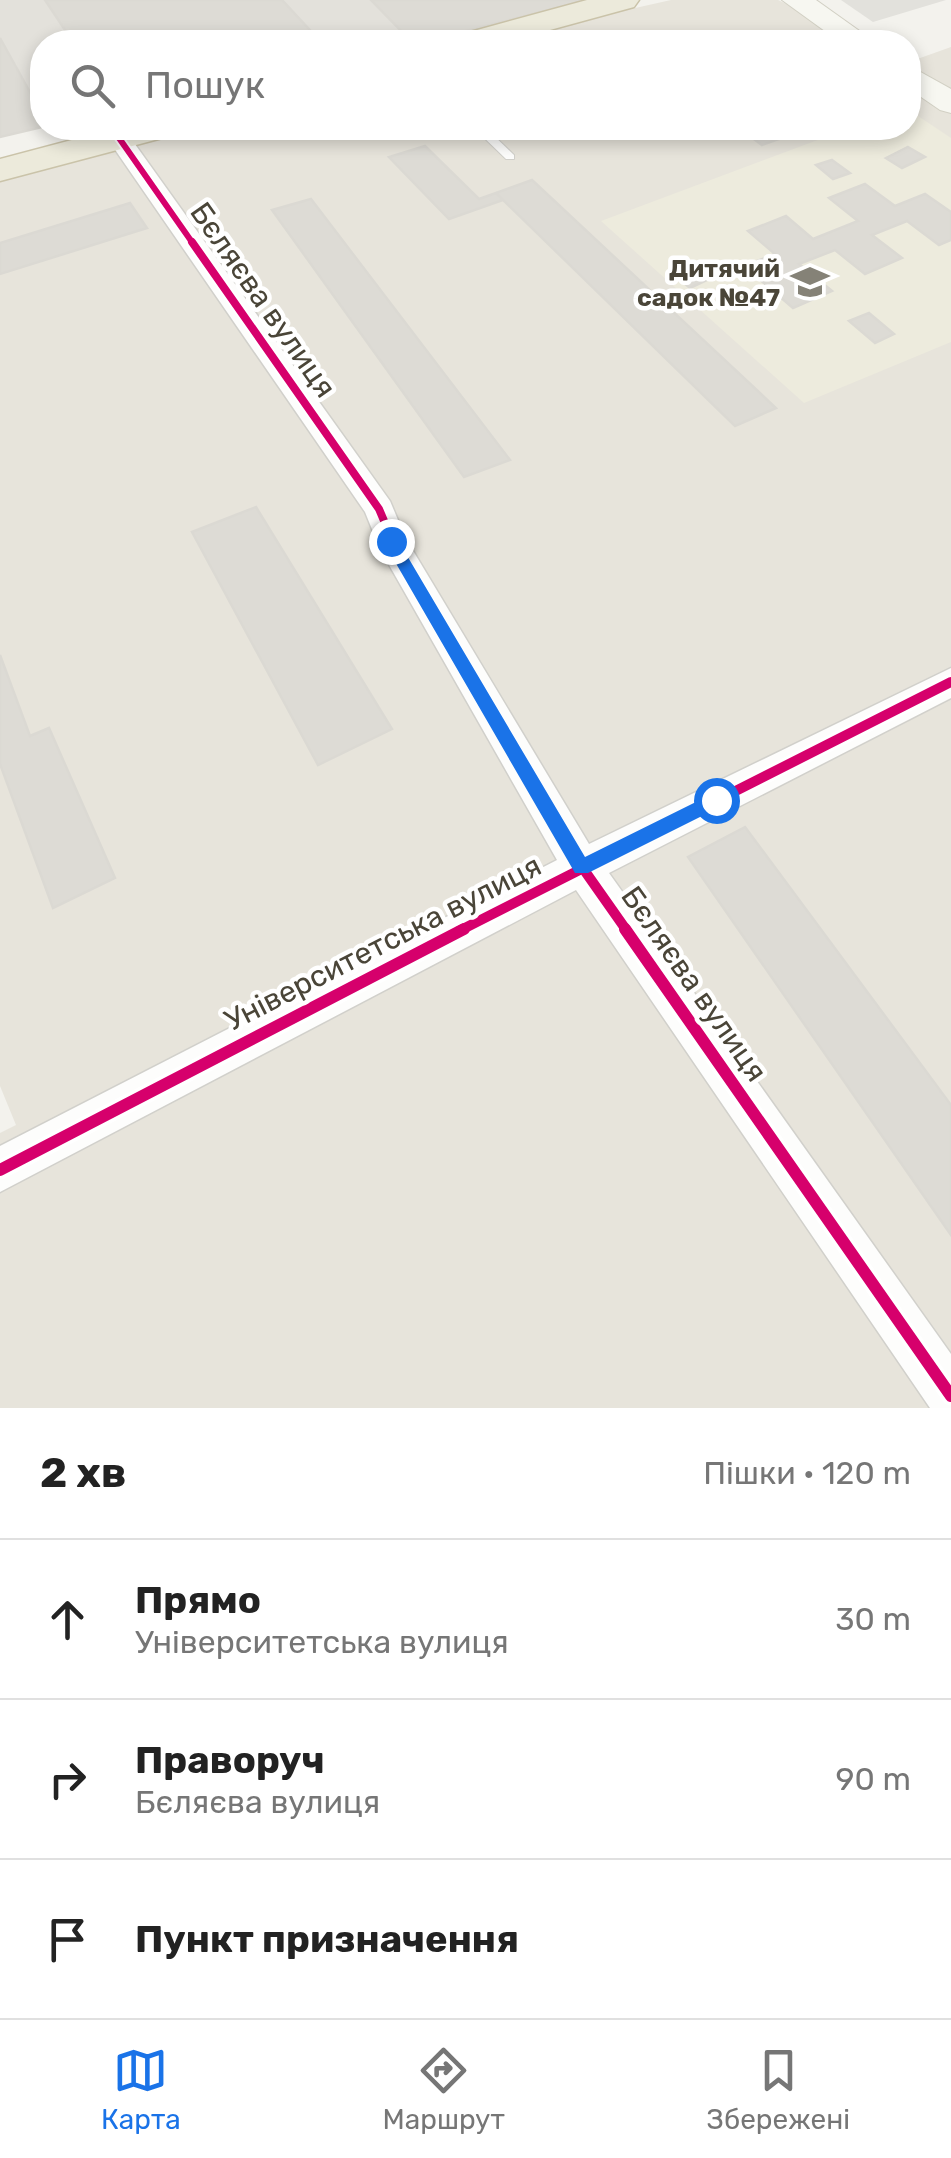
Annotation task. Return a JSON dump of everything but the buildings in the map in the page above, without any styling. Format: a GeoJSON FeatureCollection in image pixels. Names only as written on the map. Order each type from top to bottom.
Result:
{"type":"FeatureCollection","features":[{"type":"Feature","properties":{"kind":"highway"},"geometry":{"type":"LineString","coordinates":[[514,30],[623,0]]}},
{"type":"Feature","properties":{"kind":"highway"},"geometry":{"type":"LineString","coordinates":[[0,170],[112,140]]}},
{"type":"Feature","properties":{"kind":"street"},"geometry":{"type":"LineString","coordinates":[[796,0],[842,30]]}},
{"type":"Feature","properties":{"kind":"street"},"geometry":{"type":"LineString","coordinates":[[921,83],[951,103]]}},
{"type":"Feature","properties":{"kind":"street","name":"Бєляєва вулиця"},"geometry":{"type":"LineString","coordinates":[[120,140],[379,508],[391,541],[582,868],[951,1396]]}},
{"type":"Feature","properties":{"kind":"street","name":"Університетська вулиця"},"geometry":{"type":"LineString","coordinates":[[0,1170],[951,682]]}},
{"type":"Feature","properties":{"kind":"lane"},"geometry":{"type":"LineString","coordinates":[[492,140],[510,157]]}},
{"type":"Feature","properties":{"kind":"shaded area"},"geometry":{"type":"Polygon","coordinates":[[[0,0],[587,0],[470,30],[30,30],[30,130],[0,137],[0,0]]]}},
{"type":"Feature","properties":{"kind":"shaded area"},"geometry":{"type":"Polygon","coordinates":[[[671,0],[778,0],[842,30],[537,30],[671,0]]]}},
{"type":"Feature","properties":{"kind":"shaded area"},"geometry":{"type":"Polygon","coordinates":[[[841,0],[946,0],[873,22],[841,0]]]}},
{"type":"Feature","properties":{"kind":"shaded area"},"geometry":{"type":"Polygon","coordinates":[[[951,47],[951,1408],[0,1408],[0,1133],[16,1125],[0,1086],[0,170],[112,140],[921,140],[921,58],[951,47]]]}},
{"type":"Feature","properties":{"kind":"shaded area","name":"Дитячий садок №47"},"geometry":{"type":"Polygon","coordinates":[[[921,118],[951,138],[951,342],[804,403],[601,221],[818,140],[921,140],[921,118]]]}},
{"type":"Feature","properties":{"kind":"cycle path"},"geometry":{"type":"LineString","coordinates":[[120,140],[379,509],[391,541],[582,867],[951,1396]]}},
{"type":"Feature","properties":{"kind":"cycle path"},"geometry":{"type":"LineString","coordinates":[[0,1170],[582,867],[951,682]]}},
{"type":"Feature","properties":{"kind":"place","name":"Дитячий садок №47"},"geometry":{"type":"Point","coordinates":[810,282]}},
{"type":"Feature","properties":{"kind":"route"},"geometry":{"type":"LineString","coordinates":[[391,541],[582,868],[716,800]]}}]}
